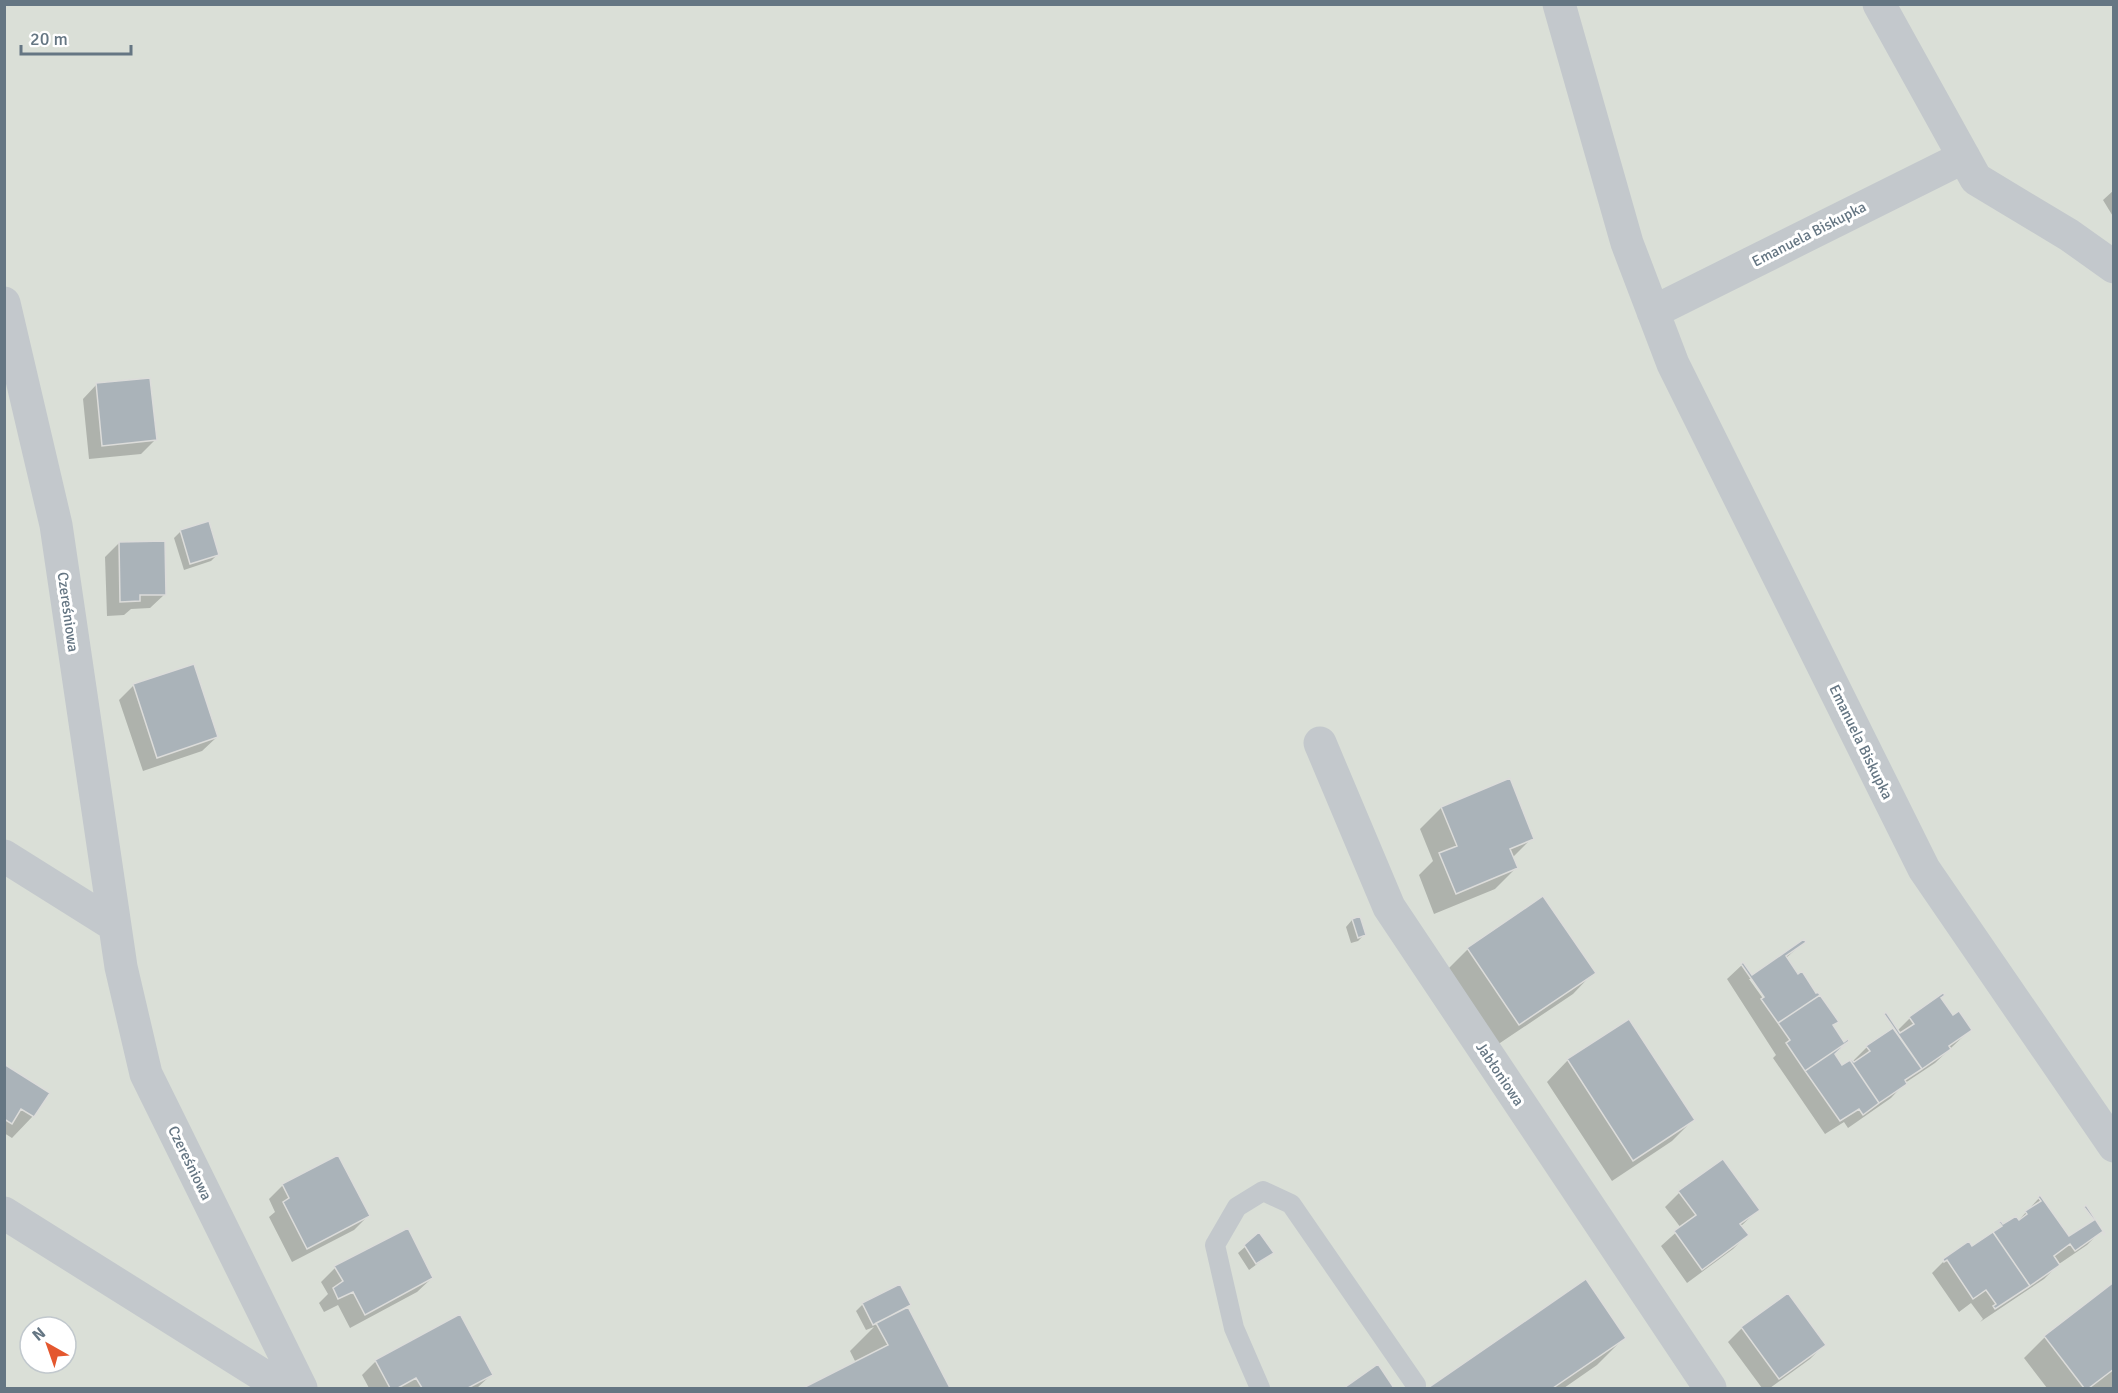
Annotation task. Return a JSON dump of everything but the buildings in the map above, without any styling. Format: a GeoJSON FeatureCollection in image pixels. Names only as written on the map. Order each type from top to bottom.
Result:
{"type":"FeatureCollection","features":[{"type":"Feature","properties":{"kind":"street","name":"Emanuela Biskupka"},"geometry":{"type":"LineString","coordinates":[[1559,4],[1627,243],[1673,364],[1924,869],[2114,1146]]}},
{"type":"Feature","properties":{"kind":"street"},"geometry":{"type":"LineString","coordinates":[[1879,4],[1976,179],[2069,234],[2114,267]]}},
{"type":"Feature","properties":{"kind":"street","name":"Emanuela Biskupka"},"geometry":{"type":"LineString","coordinates":[[1653,312],[1964,156]]}},
{"type":"Feature","properties":{"kind":"street","name":"Czereśniowa"},"geometry":{"type":"LineString","coordinates":[[4,303],[56,525],[114,925],[121,967],[146,1074],[301,1389]]}},
{"type":"Feature","properties":{"kind":"street","name":"Jabłoniowa"},"geometry":{"type":"LineString","coordinates":[[1320,743],[1389,907],[1710,1389]]}},
{"type":"Feature","properties":{"kind":"street"},"geometry":{"type":"LineString","coordinates":[[4,856],[114,925]]}},
{"type":"Feature","properties":{"kind":"street"},"geometry":{"type":"LineString","coordinates":[[4,1213],[283,1389]]}},
{"type":"Feature","properties":{"kind":"lane"},"geometry":{"type":"LineString","coordinates":[[1260,1389],[1234,1328],[1215,1245],[1238,1207],[1263,1191],[1291,1204],[1416,1385]]}},
{"type":"Feature","properties":{"kind":"shaded area"},"geometry":{"type":"Polygon","coordinates":[[[5,5],[2113,5],[2113,1388],[5,1388],[5,5]]]}}]}
